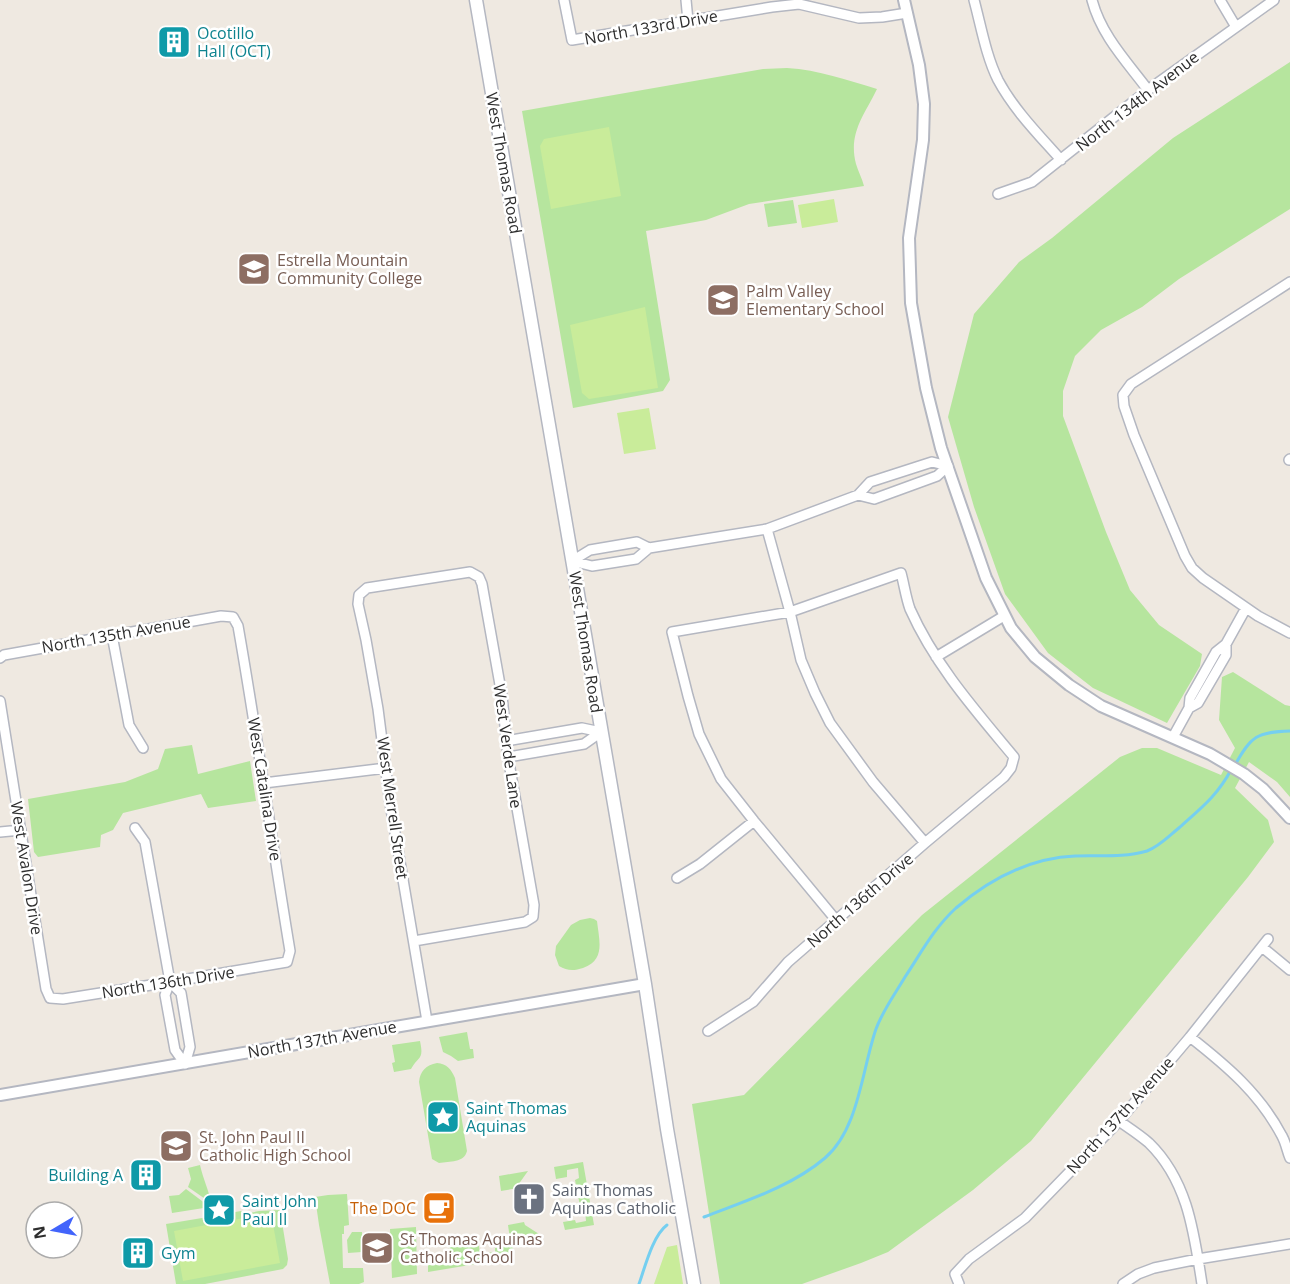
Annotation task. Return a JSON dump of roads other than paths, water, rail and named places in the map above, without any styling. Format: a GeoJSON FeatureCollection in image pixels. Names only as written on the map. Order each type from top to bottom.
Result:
{"type":"FeatureCollection","features":[{"type":"Feature","properties":{"kind":"main road","name":"West Thomas Road"},"geometry":{"type":"LineString","coordinates":[[476,0],[645,984],[663,1108],[694,1284]]}},
{"type":"Feature","properties":{"kind":"street","name":"North 133rd Drive"},"geometry":{"type":"LineString","coordinates":[[564,0],[572,40],[799,2],[859,18],[907,13]]}},
{"type":"Feature","properties":{"kind":"street"},"geometry":{"type":"LineString","coordinates":[[686,0],[688,21]]}},
{"type":"Feature","properties":{"kind":"street"},"geometry":{"type":"LineString","coordinates":[[904,0],[919,65],[924,104],[923,140],[909,238],[911,303],[926,388],[941,448],[986,578],[1011,628],[1035,657],[1069,685],[1101,706],[1210,754],[1244,774],[1263,789],[1290,818]]}},
{"type":"Feature","properties":{"kind":"street"},"geometry":{"type":"LineString","coordinates":[[974,0],[987,50],[998,79],[1015,106],[1061,160]]}},
{"type":"Feature","properties":{"kind":"street"},"geometry":{"type":"LineString","coordinates":[[1092,0],[1095,13],[1106,35],[1148,90]]}},
{"type":"Feature","properties":{"kind":"street"},"geometry":{"type":"LineString","coordinates":[[1220,0],[1236,27]]}},
{"type":"Feature","properties":{"kind":"street","name":"North 134th Avenue"},"geometry":{"type":"LineString","coordinates":[[998,194],[1032,182],[1148,90],[1274,0]]}},
{"type":"Feature","properties":{"kind":"street"},"geometry":{"type":"LineString","coordinates":[[1290,282],[1131,384],[1124,395],[1124,406],[1134,435],[1191,568],[1258,616],[1290,633]]}},
{"type":"Feature","properties":{"kind":"street"},"geometry":{"type":"LineString","coordinates":[[572,561],[592,566],[636,559],[650,548],[767,529],[858,495],[870,482],[932,462],[948,466]]}},
{"type":"Feature","properties":{"kind":"street"},"geometry":{"type":"LineString","coordinates":[[858,495],[874,499],[937,476],[948,466]]}},
{"type":"Feature","properties":{"kind":"street"},"geometry":{"type":"LineString","coordinates":[[767,529],[801,660],[814,693],[830,723],[873,782],[925,843]]}},
{"type":"Feature","properties":{"kind":"street"},"geometry":{"type":"LineString","coordinates":[[572,561],[590,549],[637,542],[650,548]]}},
{"type":"Feature","properties":{"kind":"street","name":"West Merrell Street"},"geometry":{"type":"LineString","coordinates":[[427,1021],[390,803],[376,697],[358,604],[359,595],[368,588],[465,572],[479,577]]}},
{"type":"Feature","properties":{"kind":"street"},"geometry":{"type":"LineString","coordinates":[[836,920],[721,779],[699,734],[672,632],[790,612],[901,573],[910,607],[936,657],[1004,616]]}},
{"type":"Feature","properties":{"kind":"street","name":"West Verde Lane"},"geometry":{"type":"LineString","coordinates":[[414,941],[525,922],[533,917],[534,905],[508,757],[502,696],[479,577]]}},
{"type":"Feature","properties":{"kind":"street"},"geometry":{"type":"LineString","coordinates":[[1173,737],[1189,708],[1198,703],[1208,676],[1226,655],[1226,644],[1246,608]]}},
{"type":"Feature","properties":{"kind":"street","name":"North 135th Avenue"},"geometry":{"type":"LineString","coordinates":[[0,658],[4,655],[112,635],[221,616],[233,617]]}},
{"type":"Feature","properties":{"kind":"street","name":"West Catalina Drive"},"geometry":{"type":"LineString","coordinates":[[233,617],[238,626],[291,951],[287,962]]}},
{"type":"Feature","properties":{"kind":"street"},"geometry":{"type":"LineString","coordinates":[[112,635],[129,725],[143,748]]}},
{"type":"Feature","properties":{"kind":"street","name":"North 136th Drive"},"geometry":{"type":"LineString","coordinates":[[708,1031],[753,1002],[788,962],[1004,777],[1011,768],[1014,756],[962,695],[936,657]]}},
{"type":"Feature","properties":{"kind":"street","name":"West Avalon Drive"},"geometry":{"type":"LineString","coordinates":[[0,701],[26,874],[46,989],[50,998]]}},
{"type":"Feature","properties":{"kind":"street"},"geometry":{"type":"LineString","coordinates":[[506,741],[582,728],[601,732]]}},
{"type":"Feature","properties":{"kind":"street"},"geometry":{"type":"LineString","coordinates":[[508,757],[584,744],[601,732]]}},
{"type":"Feature","properties":{"kind":"street"},"geometry":{"type":"LineString","coordinates":[[264,783],[386,768]]}},
{"type":"Feature","properties":{"kind":"street"},"geometry":{"type":"LineString","coordinates":[[677,878],[700,864],[754,821]]}},
{"type":"Feature","properties":{"kind":"street"},"geometry":{"type":"LineString","coordinates":[[135,828],[145,842],[170,982],[165,995],[174,1050],[184,1064]]}},
{"type":"Feature","properties":{"kind":"street"},"geometry":{"type":"LineString","coordinates":[[0,832],[21,830]]}},
{"type":"Feature","properties":{"kind":"street","name":"North 137th Avenue"},"geometry":{"type":"LineString","coordinates":[[959,1284],[955,1274],[969,1259],[1025,1218],[1119,1121],[1265,943],[1290,970]]}},
{"type":"Feature","properties":{"kind":"street","name":"North 136th Drive"},"geometry":{"type":"LineString","coordinates":[[50,998],[63,999],[287,962]]}},
{"type":"Feature","properties":{"kind":"street"},"geometry":{"type":"LineString","coordinates":[[170,982],[181,993],[190,1047],[184,1064]]}},
{"type":"Feature","properties":{"kind":"street","name":"North 137th Avenue"},"geometry":{"type":"LineString","coordinates":[[0,1095],[645,984]]}},
{"type":"Feature","properties":{"kind":"street"},"geometry":{"type":"LineString","coordinates":[[1190,1037],[1226,1065],[1246,1085],[1283,1137],[1290,1158]]}},
{"type":"Feature","properties":{"kind":"street"},"geometry":{"type":"LineString","coordinates":[[1119,1121],[1148,1143],[1172,1170],[1186,1203],[1202,1284]]}},
{"type":"Feature","properties":{"kind":"street"},"geometry":{"type":"LineString","coordinates":[[1123,1284],[1138,1274],[1154,1268],[1290,1244]]}},
{"type":"Feature","properties":{"kind":"waterway"},"geometry":{"type":"LineString","coordinates":[[1235,765],[1256,738],[1270,733],[1290,731]]}},
{"type":"Feature","properties":{"kind":"waterway"},"geometry":{"type":"LineString","coordinates":[[704,1217],[798,1177],[825,1158],[836,1146],[845,1131],[858,1098],[871,1045],[882,1015],[928,941],[956,908],[997,879],[1042,861],[1075,856],[1129,855],[1152,849],[1195,814],[1220,787],[1231,770]]}},
{"type":"Feature","properties":{"kind":"waterway"},"geometry":{"type":"LineString","coordinates":[[639,1284],[654,1244],[667,1225]]}},
{"type":"Feature","properties":{"kind":"place","name":"Ocotillo Hall (OCT)"},"geometry":{"type":"Point","coordinates":[174,42]}},
{"type":"Feature","properties":{"kind":"place","name":"Estrella Mountain Community College"},"geometry":{"type":"Point","coordinates":[254,269]}},
{"type":"Feature","properties":{"kind":"place","name":"Palm Valley Elementary School"},"geometry":{"type":"Point","coordinates":[723,300]}},
{"type":"Feature","properties":{"kind":"place","name":"Saint Thomas Aquinas"},"geometry":{"type":"Point","coordinates":[443,1117]}},
{"type":"Feature","properties":{"kind":"place","name":"St. John Paul II Catholic High School"},"geometry":{"type":"Point","coordinates":[176,1146]}},
{"type":"Feature","properties":{"kind":"place","name":"Building A"},"geometry":{"type":"Point","coordinates":[146,1175]}},
{"type":"Feature","properties":{"kind":"place","name":"Saint Thomas Aquinas Catholic"},"geometry":{"type":"Point","coordinates":[529,1199]}},
{"type":"Feature","properties":{"kind":"place","name":"The DOC"},"geometry":{"type":"Point","coordinates":[439,1208]}},
{"type":"Feature","properties":{"kind":"place","name":"Saint John Paul II"},"geometry":{"type":"Point","coordinates":[219,1210]}},
{"type":"Feature","properties":{"kind":"place","name":"St Thomas Aquinas Catholic School"},"geometry":{"type":"Point","coordinates":[377,1248]}},
{"type":"Feature","properties":{"kind":"place","name":"Gym"},"geometry":{"type":"Point","coordinates":[138,1253]}}]}
